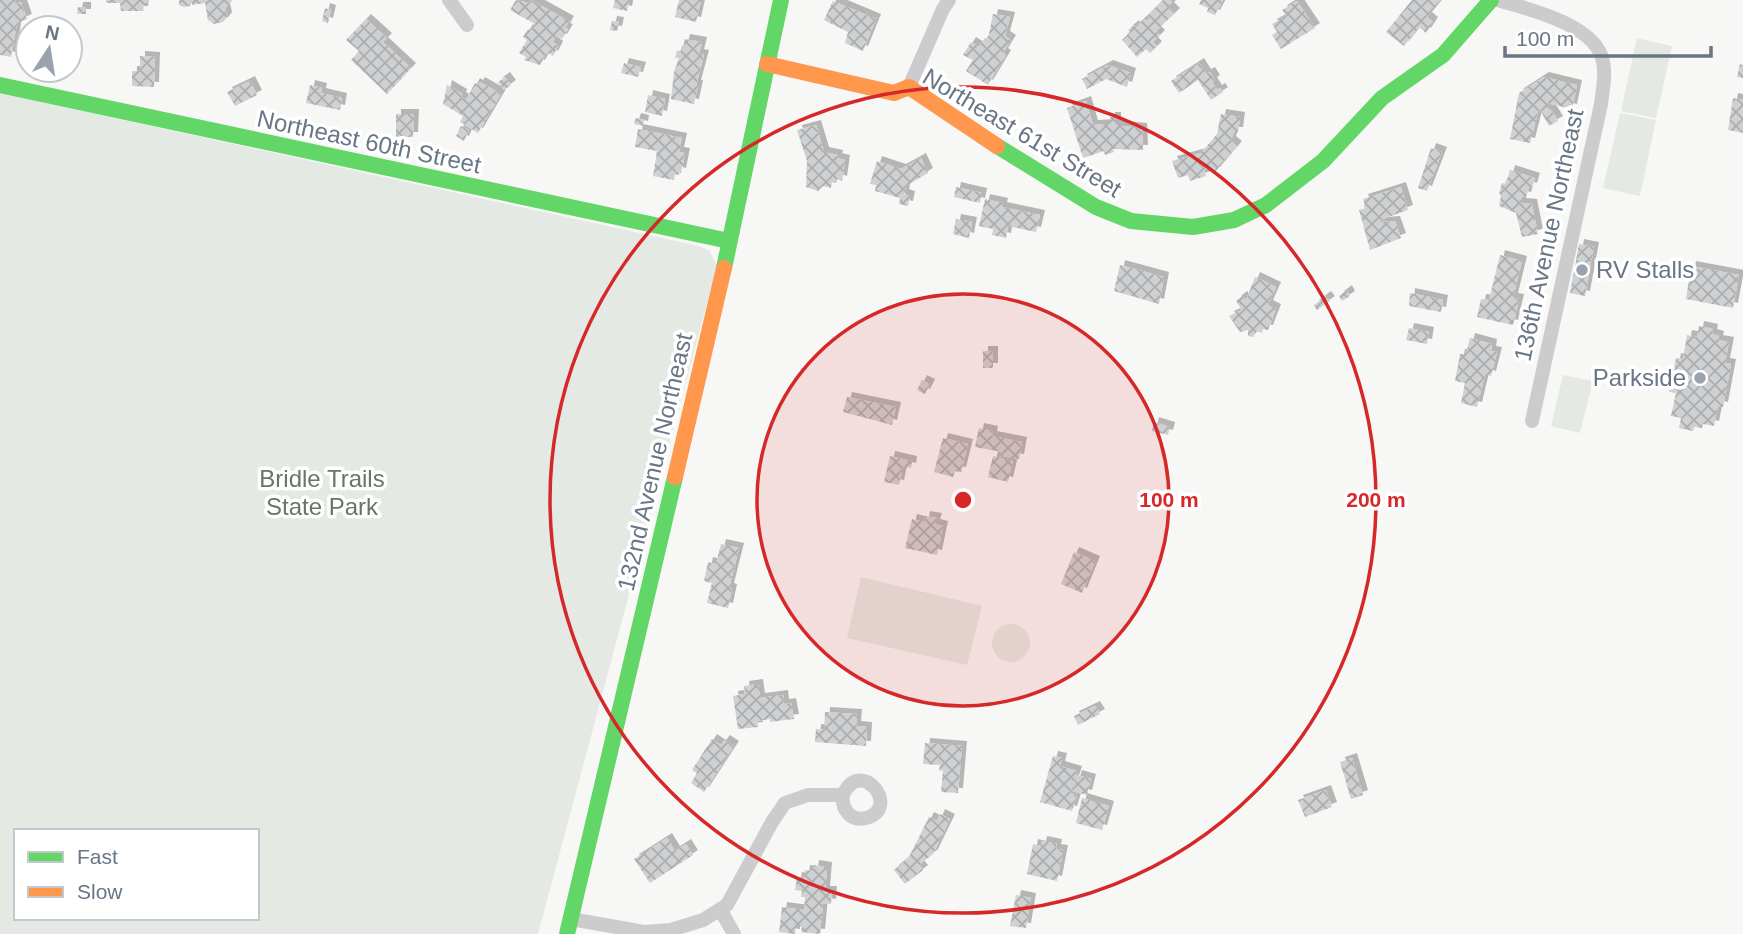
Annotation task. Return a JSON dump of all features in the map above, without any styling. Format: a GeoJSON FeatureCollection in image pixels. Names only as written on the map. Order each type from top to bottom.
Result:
{"type":"FeatureCollection","features":[{"type":"Feature","properties":{"kind":"street"},"geometry":{"type":"LineString","coordinates":[[449,0],[467,25]]}},
{"type":"Feature","properties":{"kind":"street","name":"132nd Avenue Northeast"},"geometry":{"type":"LineString","coordinates":[[569,927],[729,242],[781,0]]}},
{"type":"Feature","properties":{"kind":"street"},"geometry":{"type":"LineString","coordinates":[[909,88],[949,0]]}},
{"type":"Feature","properties":{"kind":"street","name":"Northeast 61st Street"},"geometry":{"type":"LineString","coordinates":[[767,65],[894,93],[909,88],[1096,207],[1131,222],[1193,227],[1234,220],[1266,205],[1323,161],[1382,98],[1443,55],[1491,0]]}},
{"type":"Feature","properties":{"kind":"street","name":"136th Avenue Northeast"},"geometry":{"type":"LineString","coordinates":[[1497,0],[1545,15],[1586,35],[1595,43],[1602,58],[1604,73],[1601,104],[1532,421]]}},
{"type":"Feature","properties":{"kind":"street","name":"Northeast 60th Street"},"geometry":{"type":"LineString","coordinates":[[0,85],[729,242]]}},
{"type":"Feature","properties":{"kind":"street"},"geometry":{"type":"LineString","coordinates":[[569,927],[644,932],[687,930],[727,905],[785,803],[808,795],[843,794]]}},
{"type":"Feature","properties":{"kind":"street"},"geometry":{"type":"LineString","coordinates":[[720,909],[734,934]]}},
{"type":"Feature","properties":{"kind":"green space"},"geometry":{"type":"Polygon","coordinates":[[[1637,38],[1672,46],[1656,118],[1621,111],[1637,38]]]}},
{"type":"Feature","properties":{"kind":"green space","name":"Bridle Trails State Park"},"geometry":{"type":"Polygon","coordinates":[[[0,93],[699,246],[710,251],[717,266],[538,934],[0,934],[0,93]]]}},
{"type":"Feature","properties":{"kind":"green space"},"geometry":{"type":"Polygon","coordinates":[[[1620,113],[1656,120],[1640,196],[1603,188],[1620,113]]]}},
{"type":"Feature","properties":{"kind":"green space"},"geometry":{"type":"Polygon","coordinates":[[[1563,375],[1593,381],[1580,433],[1551,426],[1563,375]]]}},
{"type":"Feature","properties":{"kind":"green space"},"geometry":{"type":"Polygon","coordinates":[[[861,577],[982,606],[967,665],[847,638],[861,577]]]}},
{"type":"Feature","properties":{"kind":"green space"},"geometry":{"type":"Polygon","coordinates":[[[1011,624],[1024,630],[1030,643],[1024,656],[1011,662],[998,656],[992,643],[998,630],[1011,624]]]}},
{"type":"Feature","properties":{"kind":"building"},"geometry":{"type":"Polygon","coordinates":[[[0,0],[15,0],[16,4],[21,2],[25,14],[14,14],[11,57],[0,55],[0,0]]]}},
{"type":"Feature","properties":{"kind":"building"},"geometry":{"type":"Polygon","coordinates":[[[106,0],[148,0],[148,3],[144,3],[143,11],[121,11],[120,3],[106,3],[106,0]]]}},
{"type":"Feature","properties":{"kind":"building"},"geometry":{"type":"Polygon","coordinates":[[[179,0],[232,0],[225,8],[227,17],[223,22],[214,24],[208,20],[205,3],[192,5],[192,2],[190,6],[184,7],[179,5],[179,0]]]}},
{"type":"Feature","properties":{"kind":"building"},"geometry":{"type":"Polygon","coordinates":[[[516,0],[529,3],[531,0],[569,21],[562,39],[556,36],[553,42],[558,46],[553,56],[547,52],[540,65],[524,60],[526,57],[519,53],[527,40],[523,37],[535,24],[510,10],[516,0]]]}},
{"type":"Feature","properties":{"kind":"building"},"geometry":{"type":"Polygon","coordinates":[[[615,0],[629,0],[627,11],[613,8],[615,0]]]}},
{"type":"Feature","properties":{"kind":"building"},"geometry":{"type":"Polygon","coordinates":[[[679,0],[701,0],[696,22],[675,17],[679,0]]]}},
{"type":"Feature","properties":{"kind":"building"},"geometry":{"type":"Polygon","coordinates":[[[1163,0],[1173,3],[1169,7],[1175,13],[1156,31],[1160,35],[1153,42],[1157,46],[1150,53],[1146,49],[1137,57],[1122,40],[1134,25],[1135,27],[1144,19],[1146,21],[1150,18],[1148,15],[1163,0]]]}},
{"type":"Feature","properties":{"kind":"building"},"geometry":{"type":"Polygon","coordinates":[[[1201,0],[1223,0],[1215,15],[1199,4],[1201,0]]]}},
{"type":"Feature","properties":{"kind":"building"},"geometry":{"type":"Polygon","coordinates":[[[1412,0],[1441,0],[1427,17],[1433,22],[1426,33],[1419,27],[1404,46],[1386,32],[1412,0]]]}},
{"type":"Feature","properties":{"kind":"building"},"geometry":{"type":"Polygon","coordinates":[[[833,1],[876,19],[863,51],[845,43],[848,32],[824,20],[833,1]]]}},
{"type":"Feature","properties":{"kind":"building"},"geometry":{"type":"Polygon","coordinates":[[[1297,1],[1315,28],[1281,49],[1272,35],[1277,32],[1272,24],[1286,16],[1282,10],[1297,1]]]}},
{"type":"Feature","properties":{"kind":"building"},"geometry":{"type":"Polygon","coordinates":[[[78,7],[86,7],[86,14],[77,14],[78,7]]]}},
{"type":"Feature","properties":{"kind":"building"},"geometry":{"type":"Polygon","coordinates":[[[325,8],[331,10],[328,23],[322,21],[325,8]]]}},
{"type":"Feature","properties":{"kind":"building"},"geometry":{"type":"Polygon","coordinates":[[[993,14],[1010,17],[1005,36],[1011,40],[1003,53],[1006,55],[988,85],[966,71],[973,60],[963,55],[971,42],[979,47],[985,38],[988,39],[993,14]]]}},
{"type":"Feature","properties":{"kind":"building"},"geometry":{"type":"Polygon","coordinates":[[[366,19],[387,38],[383,42],[411,68],[387,94],[351,60],[359,51],[346,40],[366,19]]]}},
{"type":"Feature","properties":{"kind":"building"},"geometry":{"type":"Polygon","coordinates":[[[612,21],[619,22],[617,31],[610,30],[612,21]]]}},
{"type":"Feature","properties":{"kind":"building"},"geometry":{"type":"Polygon","coordinates":[[[685,39],[702,42],[699,54],[704,55],[694,104],[671,99],[674,72],[679,58],[675,58],[677,51],[682,51],[685,39]]]}},
{"type":"Feature","properties":{"kind":"building"},"geometry":{"type":"Polygon","coordinates":[[[140,56],[155,57],[154,87],[132,86],[132,71],[140,71],[140,56]]]}},
{"type":"Feature","properties":{"kind":"building"},"geometry":{"type":"Polygon","coordinates":[[[624,63],[641,67],[638,77],[621,73],[624,63]]]}},
{"type":"Feature","properties":{"kind":"building"},"geometry":{"type":"Polygon","coordinates":[[[1199,63],[1206,74],[1210,72],[1217,90],[1220,88],[1223,92],[1211,100],[1198,80],[1179,93],[1171,81],[1199,63]]]}},
{"type":"Feature","properties":{"kind":"building"},"geometry":{"type":"Polygon","coordinates":[[[1740,64],[1743,65],[1743,78],[1737,77],[1740,64]]]}},
{"type":"Feature","properties":{"kind":"building"},"geometry":{"type":"Polygon","coordinates":[[[1108,65],[1131,73],[1127,87],[1106,79],[1087,89],[1082,79],[1108,65]]]}},
{"type":"Feature","properties":{"kind":"building"},"geometry":{"type":"Polygon","coordinates":[[[505,77],[511,85],[504,90],[498,82],[505,77]]]}},
{"type":"Feature","properties":{"kind":"building"},"geometry":{"type":"Polygon","coordinates":[[[1544,77],[1577,85],[1572,109],[1547,103],[1558,121],[1549,126],[1539,108],[1530,143],[1510,139],[1519,93],[1544,77]]]}},
{"type":"Feature","properties":{"kind":"building"},"geometry":{"type":"Polygon","coordinates":[[[250,81],[257,95],[235,106],[227,92],[250,81]]]}},
{"type":"Feature","properties":{"kind":"building"},"geometry":{"type":"Polygon","coordinates":[[[480,82],[501,94],[478,133],[460,122],[463,116],[443,104],[447,85],[462,94],[461,97],[466,100],[475,83],[478,85],[480,82]]]}},
{"type":"Feature","properties":{"kind":"building"},"geometry":{"type":"Polygon","coordinates":[[[310,85],[322,88],[321,93],[342,98],[340,110],[306,103],[310,85]]]}},
{"type":"Feature","properties":{"kind":"building"},"geometry":{"type":"Polygon","coordinates":[[[648,95],[665,99],[662,116],[645,112],[648,95]]]}},
{"type":"Feature","properties":{"kind":"building"},"geometry":{"type":"Polygon","coordinates":[[[1733,98],[1743,100],[1743,133],[1728,130],[1733,98]]]}},
{"type":"Feature","properties":{"kind":"building"},"geometry":{"type":"Polygon","coordinates":[[[1086,101],[1093,125],[1110,124],[1110,117],[1116,117],[1116,124],[1142,128],[1143,150],[1113,149],[1114,152],[1105,155],[1104,151],[1083,158],[1067,108],[1086,101]]]}},
{"type":"Feature","properties":{"kind":"building"},"geometry":{"type":"Polygon","coordinates":[[[396,114],[414,114],[413,137],[396,137],[396,114]]]}},
{"type":"Feature","properties":{"kind":"building"},"geometry":{"type":"Polygon","coordinates":[[[1221,114],[1240,117],[1238,132],[1234,132],[1231,141],[1237,146],[1215,172],[1210,167],[1204,169],[1206,176],[1190,181],[1188,175],[1178,178],[1172,161],[1201,153],[1217,134],[1221,114]]]}},
{"type":"Feature","properties":{"kind":"building"},"geometry":{"type":"Polygon","coordinates":[[[636,118],[644,120],[643,126],[634,124],[636,118]]]}},
{"type":"Feature","properties":{"kind":"building"},"geometry":{"type":"Polygon","coordinates":[[[816,125],[824,152],[838,155],[837,158],[845,160],[842,181],[832,181],[831,188],[823,186],[818,191],[806,187],[807,161],[797,130],[816,125]]]}},
{"type":"Feature","properties":{"kind":"building"},"geometry":{"type":"Polygon","coordinates":[[[461,126],[469,130],[464,141],[456,136],[461,126]]]}},
{"type":"Feature","properties":{"kind":"building"},"geometry":{"type":"Polygon","coordinates":[[[638,129],[682,138],[679,152],[685,153],[681,173],[675,171],[674,180],[653,176],[657,151],[635,147],[638,129]]]}},
{"type":"Feature","properties":{"kind":"building"},"geometry":{"type":"Polygon","coordinates":[[[1431,148],[1442,152],[1427,191],[1418,188],[1431,148]]]}},
{"type":"Feature","properties":{"kind":"building"},"geometry":{"type":"Polygon","coordinates":[[[921,158],[928,173],[906,186],[904,194],[910,196],[908,206],[899,204],[900,198],[875,191],[876,185],[870,184],[877,161],[901,169],[921,158]]]}},
{"type":"Feature","properties":{"kind":"building"},"geometry":{"type":"Polygon","coordinates":[[[1510,170],[1535,178],[1526,197],[1522,196],[1521,203],[1532,204],[1538,234],[1522,237],[1516,213],[1499,206],[1502,183],[1506,184],[1510,170]]]}},
{"type":"Feature","properties":{"kind":"building"},"geometry":{"type":"Polygon","coordinates":[[[956,187],[982,193],[980,203],[954,197],[956,187]]]}},
{"type":"Feature","properties":{"kind":"building"},"geometry":{"type":"Polygon","coordinates":[[[1401,187],[1408,210],[1380,220],[1395,221],[1401,238],[1370,250],[1359,210],[1366,208],[1363,199],[1401,187]]]}},
{"type":"Feature","properties":{"kind":"building"},"geometry":{"type":"Polygon","coordinates":[[[985,199],[1003,203],[1002,207],[1040,215],[1036,232],[1008,226],[1006,238],[992,235],[993,229],[979,226],[985,199]]]}},
{"type":"Feature","properties":{"kind":"building"},"geometry":{"type":"Polygon","coordinates":[[[956,219],[972,222],[969,238],[953,234],[956,219]]]}},
{"type":"Feature","properties":{"kind":"building","name":"RV Stalls"},"geometry":{"type":"Polygon","coordinates":[[[1579,244],[1594,247],[1585,296],[1570,293],[1579,244]]]}},
{"type":"Feature","properties":{"kind":"building"},"geometry":{"type":"Polygon","coordinates":[[[1500,255],[1522,261],[1513,298],[1519,299],[1513,325],[1477,317],[1481,299],[1489,300],[1500,255]]]}},
{"type":"Feature","properties":{"kind":"building"},"geometry":{"type":"Polygon","coordinates":[[[1120,265],[1164,277],[1159,304],[1114,291],[1120,265]]]}},
{"type":"Feature","properties":{"kind":"building"},"geometry":{"type":"Polygon","coordinates":[[[1691,266],[1739,275],[1733,308],[1686,299],[1691,266]]]}},
{"type":"Feature","properties":{"kind":"building"},"geometry":{"type":"Polygon","coordinates":[[[1255,277],[1276,287],[1268,305],[1276,309],[1268,330],[1263,329],[1262,333],[1257,331],[1253,337],[1248,336],[1248,330],[1240,332],[1229,316],[1242,310],[1236,301],[1242,296],[1246,300],[1255,277]]]}},
{"type":"Feature","properties":{"kind":"building"},"geometry":{"type":"Polygon","coordinates":[[[1347,290],[1350,296],[1342,301],[1339,296],[1347,290]]]}},
{"type":"Feature","properties":{"kind":"building"},"geometry":{"type":"Polygon","coordinates":[[[1410,293],[1443,300],[1441,312],[1409,306],[1410,293]]]}},
{"type":"Feature","properties":{"kind":"building"},"geometry":{"type":"Polygon","coordinates":[[[1326,296],[1330,301],[1317,310],[1314,305],[1326,296]]]}},
{"type":"Feature","properties":{"kind":"building","name":"Parkside"},"geometry":{"type":"Polygon","coordinates":[[[1699,326],[1713,329],[1712,334],[1719,336],[1718,340],[1729,342],[1725,363],[1731,364],[1723,407],[1718,406],[1714,426],[1703,424],[1702,428],[1694,427],[1693,431],[1679,428],[1681,418],[1671,416],[1676,393],[1669,392],[1676,358],[1683,359],[1687,335],[1697,337],[1699,326]]]}},
{"type":"Feature","properties":{"kind":"building"},"geometry":{"type":"Polygon","coordinates":[[[1409,328],[1429,332],[1427,344],[1406,340],[1409,328]]]}},
{"type":"Feature","properties":{"kind":"building"},"geometry":{"type":"Polygon","coordinates":[[[1470,338],[1492,344],[1491,351],[1497,352],[1491,376],[1485,374],[1477,407],[1461,403],[1465,383],[1455,381],[1460,354],[1466,354],[1470,338]]]}},
{"type":"Feature","properties":{"kind":"building"},"geometry":{"type":"Polygon","coordinates":[[[983,351],[993,351],[993,368],[983,368],[983,351]]]}},
{"type":"Feature","properties":{"kind":"building"},"geometry":{"type":"Polygon","coordinates":[[[922,380],[930,384],[925,394],[917,390],[922,380]]]}},
{"type":"Feature","properties":{"kind":"building"},"geometry":{"type":"Polygon","coordinates":[[[847,397],[896,407],[892,425],[843,412],[847,397]]]}},
{"type":"Feature","properties":{"kind":"building"},"geometry":{"type":"Polygon","coordinates":[[[1154,422],[1170,427],[1168,435],[1152,431],[1154,422]]]}},
{"type":"Feature","properties":{"kind":"building"},"geometry":{"type":"Polygon","coordinates":[[[979,428],[993,431],[992,436],[1022,442],[1019,459],[1001,456],[1002,452],[975,447],[979,428]]]}},
{"type":"Feature","properties":{"kind":"building"},"geometry":{"type":"Polygon","coordinates":[[[943,438],[968,444],[961,472],[955,471],[953,477],[934,472],[943,438]]]}},
{"type":"Feature","properties":{"kind":"building"},"geometry":{"type":"Polygon","coordinates":[[[890,456],[912,461],[911,468],[903,466],[899,485],[884,482],[890,456]]]}},
{"type":"Feature","properties":{"kind":"building"},"geometry":{"type":"Polygon","coordinates":[[[993,456],[1013,461],[1008,482],[988,477],[993,456]]]}},
{"type":"Feature","properties":{"kind":"building"},"geometry":{"type":"Polygon","coordinates":[[[925,516],[937,518],[935,524],[943,526],[937,555],[905,548],[912,519],[924,522],[925,516]]]}},
{"type":"Feature","properties":{"kind":"building"},"geometry":{"type":"Polygon","coordinates":[[[721,544],[739,548],[729,588],[732,589],[728,608],[707,603],[712,583],[704,581],[708,562],[716,564],[721,544]]]}},
{"type":"Feature","properties":{"kind":"building"},"geometry":{"type":"Polygon","coordinates":[[[1074,552],[1095,561],[1082,593],[1061,584],[1074,552]]]}},
{"type":"Feature","properties":{"kind":"building"},"geometry":{"type":"Polygon","coordinates":[[[758,684],[760,698],[783,695],[784,704],[791,703],[794,719],[757,721],[758,727],[738,729],[733,696],[745,694],[744,686],[758,684]]]}},
{"type":"Feature","properties":{"kind":"building"},"geometry":{"type":"Polygon","coordinates":[[[1095,706],[1100,714],[1078,725],[1074,716],[1095,706]]]}},
{"type":"Feature","properties":{"kind":"building"},"geometry":{"type":"Polygon","coordinates":[[[825,712],[857,714],[856,726],[867,727],[866,746],[815,742],[816,729],[824,730],[825,712]]]}},
{"type":"Feature","properties":{"kind":"building"},"geometry":{"type":"Polygon","coordinates":[[[712,739],[721,745],[725,740],[734,746],[704,792],[691,783],[697,773],[692,770],[712,739]]]}},
{"type":"Feature","properties":{"kind":"building"},"geometry":{"type":"Polygon","coordinates":[[[925,743],[962,746],[958,793],[941,792],[943,771],[939,770],[940,765],[923,764],[925,743]]]}},
{"type":"Feature","properties":{"kind":"building"},"geometry":{"type":"Polygon","coordinates":[[[1053,756],[1062,758],[1060,766],[1077,771],[1070,793],[1077,795],[1072,811],[1040,802],[1053,756]]]}},
{"type":"Feature","properties":{"kind":"building"},"geometry":{"type":"Polygon","coordinates":[[[1352,758],[1363,795],[1351,799],[1340,762],[1352,758]]]}},
{"type":"Feature","properties":{"kind":"building"},"geometry":{"type":"Polygon","coordinates":[[[1077,775],[1091,779],[1087,795],[1072,791],[1077,775]]]}},
{"type":"Feature","properties":{"kind":"building"},"geometry":{"type":"Polygon","coordinates":[[[1326,790],[1332,807],[1305,817],[1298,800],[1326,790]]]}},
{"type":"Feature","properties":{"kind":"building"},"geometry":{"type":"Polygon","coordinates":[[[1082,798],[1109,806],[1102,830],[1076,823],[1082,798]]]}},
{"type":"Feature","properties":{"kind":"building"},"geometry":{"type":"Polygon","coordinates":[[[940,814],[950,819],[933,854],[919,865],[923,870],[905,884],[894,870],[909,857],[929,817],[937,821],[940,814]]]}},
{"type":"Feature","properties":{"kind":"building"},"geometry":{"type":"Polygon","coordinates":[[[667,838],[675,851],[686,844],[693,855],[650,883],[634,859],[667,838]]]}},
{"type":"Feature","properties":{"kind":"building"},"geometry":{"type":"Polygon","coordinates":[[[1042,841],[1057,844],[1056,849],[1063,850],[1057,881],[1027,874],[1033,844],[1041,846],[1042,841]]]}},
{"type":"Feature","properties":{"kind":"building"},"geometry":{"type":"Polygon","coordinates":[[[814,865],[827,867],[825,891],[832,891],[831,904],[823,903],[820,934],[801,932],[802,926],[796,926],[795,934],[779,932],[782,907],[804,910],[805,897],[801,897],[802,891],[795,890],[797,877],[804,878],[805,870],[813,871],[814,865]]]}},
{"type":"Feature","properties":{"kind":"building"},"geometry":{"type":"Polygon","coordinates":[[[1016,895],[1031,898],[1026,928],[1010,926],[1016,895]]]}},
{"type":"Feature","properties":{"kind":"traffic: fast"},"geometry":{"type":"LineString","coordinates":[[724,268],[781,0]]}},
{"type":"Feature","properties":{"kind":"traffic: fast"},"geometry":{"type":"LineString","coordinates":[[997,146],[1096,207],[1131,221],[1193,227],[1234,220],[1266,205],[1323,161],[1382,98],[1443,55],[1491,0]]}},
{"type":"Feature","properties":{"kind":"traffic: fast"},"geometry":{"type":"LineString","coordinates":[[0,85],[729,241]]}},
{"type":"Feature","properties":{"kind":"traffic: fast"},"geometry":{"type":"LineString","coordinates":[[567,934],[675,477]]}},
{"type":"Feature","properties":{"kind":"traffic: slow"},"geometry":{"type":"LineString","coordinates":[[767,64],[894,93],[909,87],[997,146]]}},
{"type":"Feature","properties":{"kind":"traffic: slow"},"geometry":{"type":"LineString","coordinates":[[675,477],[724,268]]}},
{"type":"Feature","properties":{"kind":"place","name":"RV Stalls"},"geometry":{"type":"Point","coordinates":[1582,270]}},
{"type":"Feature","properties":{"kind":"place","name":"Parkside"},"geometry":{"type":"Point","coordinates":[1700,378]}}]}
